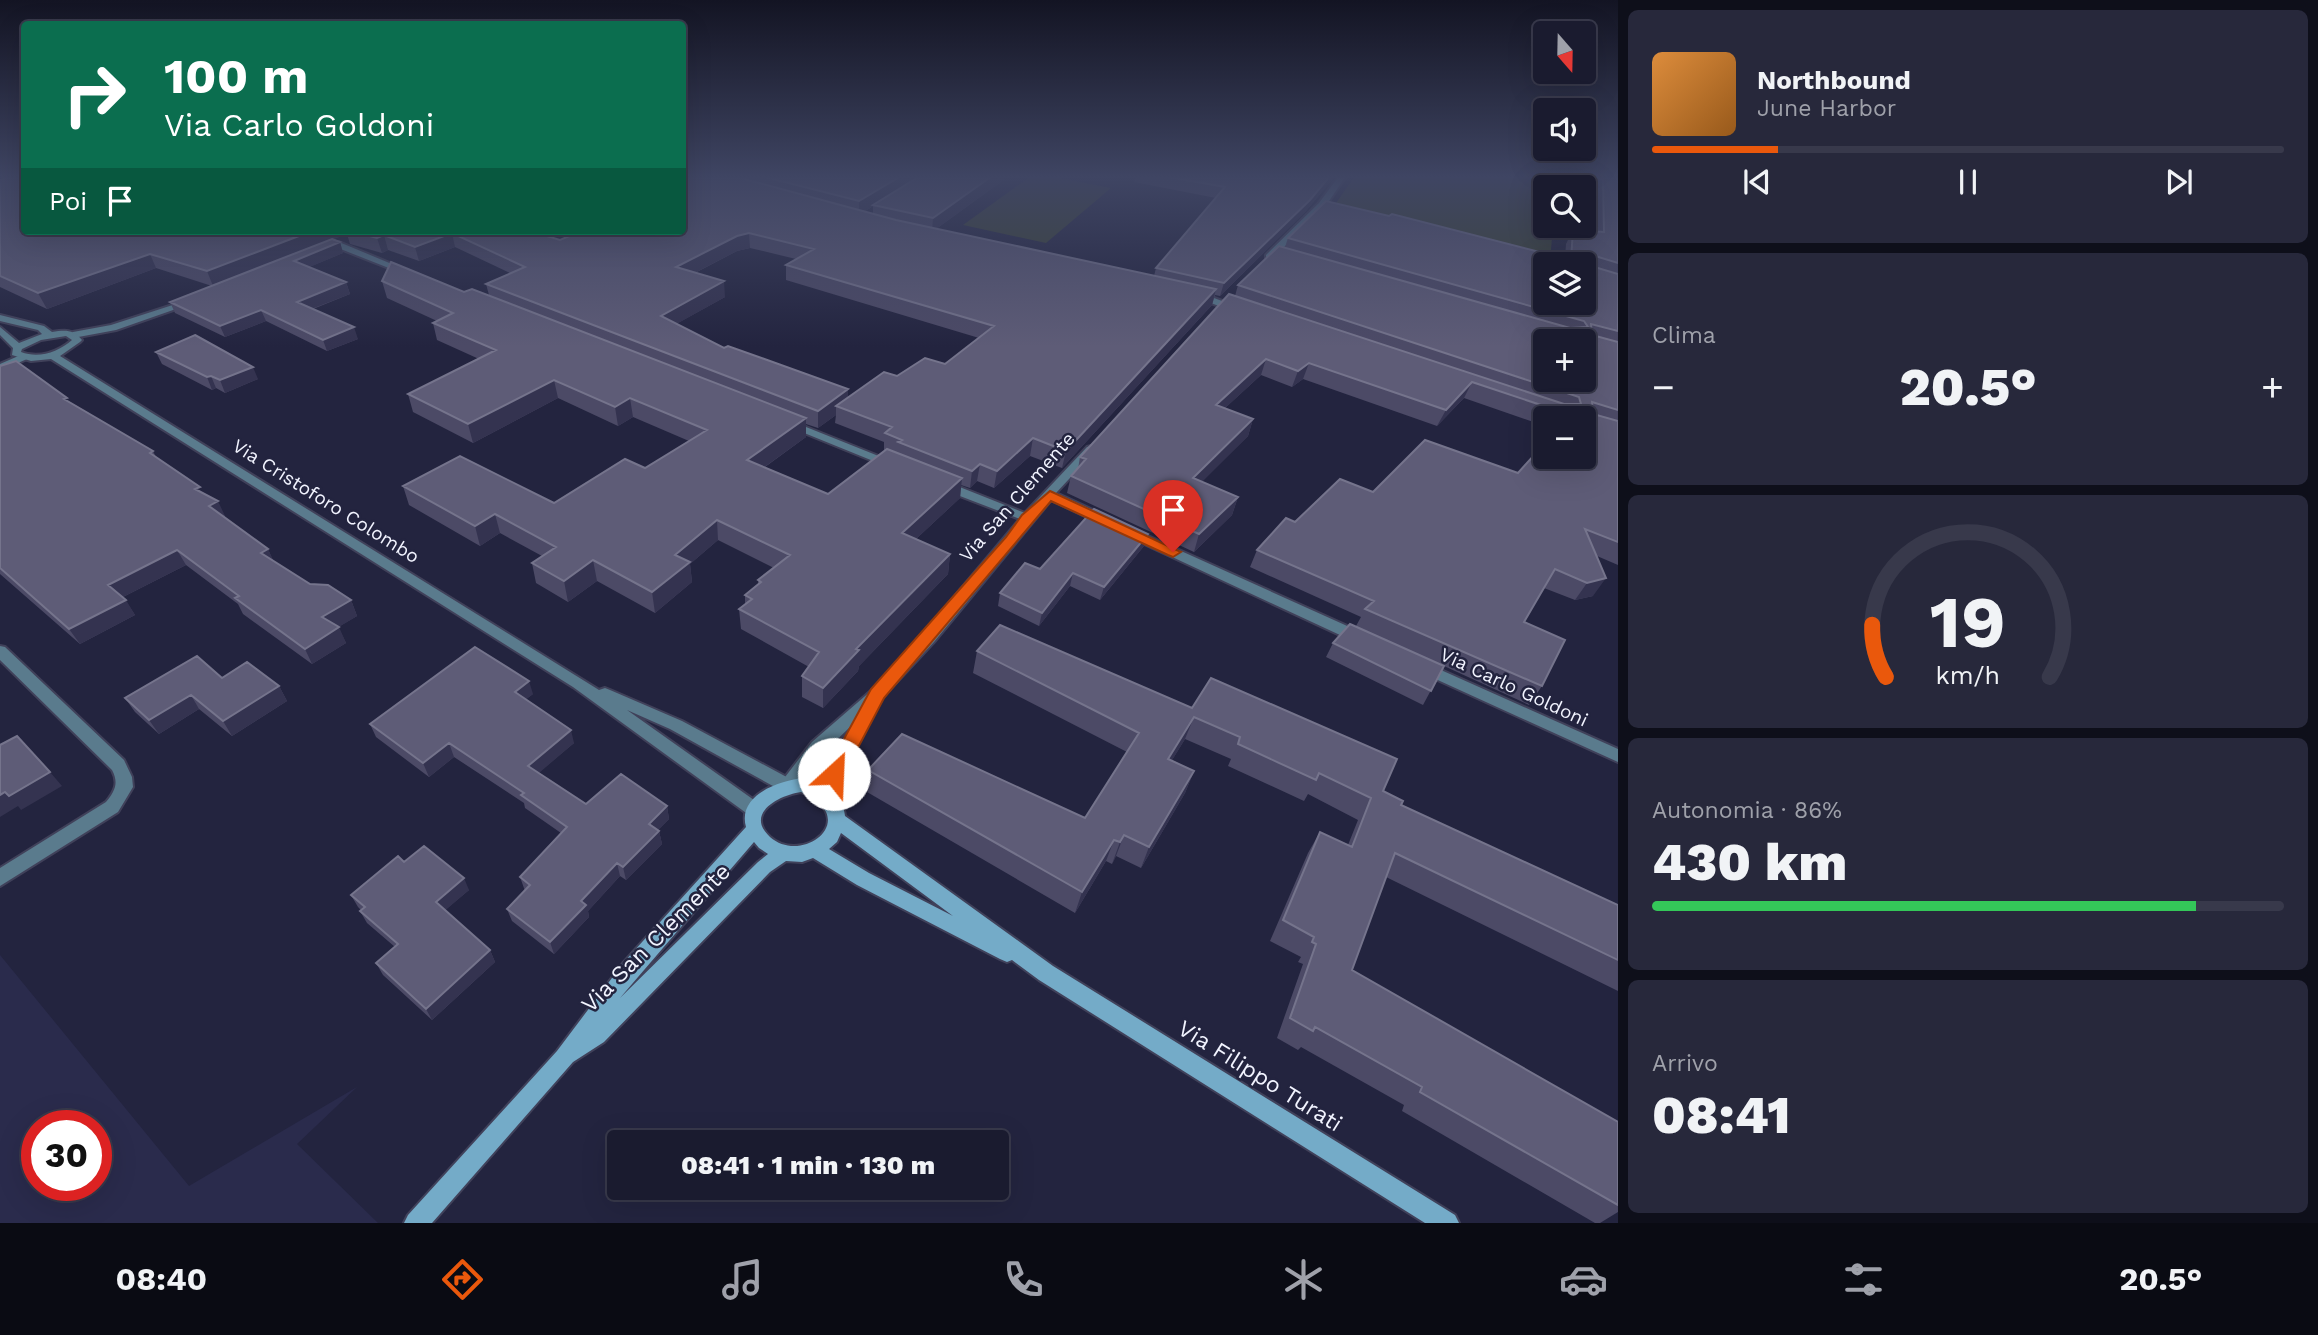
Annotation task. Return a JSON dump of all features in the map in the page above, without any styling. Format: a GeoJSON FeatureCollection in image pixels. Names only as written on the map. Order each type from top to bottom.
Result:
{"type":"FeatureCollection","features":[{"type":"Feature","properties":{"kind":"main road"},"geometry":{"type":"LineString","coordinates":[[788,786],[815,788],[826,795],[837,812],[835,833],[815,850],[794,855],[770,847],[755,819],[768,794],[788,786]]}},
{"type":"Feature","properties":{"kind":"main road","name":"Via San Clemente"},"geometry":{"type":"LineString","coordinates":[[416,1223],[565,1058],[582,1031],[755,819]]}},
{"type":"Feature","properties":{"kind":"main road","name":"Via Filippo Turati"},"geometry":{"type":"LineString","coordinates":[[838,821],[1046,972],[1447,1223]]}},
{"type":"Feature","properties":{"kind":"main road","name":"Via Filippo Turati"},"geometry":{"type":"LineString","coordinates":[[815,850],[863,879],[1046,972]]}},
{"type":"Feature","properties":{"kind":"main road","name":"Via San Clemente"},"geometry":{"type":"LineString","coordinates":[[565,1058],[597,1035],[764,867],[783,853]]}},
{"type":"Feature","properties":{"kind":"street"},"geometry":{"type":"LineString","coordinates":[[1263,264],[1296,233]]}},
{"type":"Feature","properties":{"kind":"street"},"geometry":{"type":"LineString","coordinates":[[324,249],[342,242],[413,274]]}},
{"type":"Feature","properties":{"kind":"street"},"geometry":{"type":"LineString","coordinates":[[1273,254],[1290,259]]}},
{"type":"Feature","properties":{"kind":"street"},"geometry":{"type":"LineString","coordinates":[[1190,293],[1223,302],[1250,314]]}},
{"type":"Feature","properties":{"kind":"street"},"geometry":{"type":"LineString","coordinates":[[1214,315],[1233,293]]}},
{"type":"Feature","properties":{"kind":"street"},"geometry":{"type":"LineString","coordinates":[[0,368],[48,334],[73,335],[133,322],[198,299]]}},
{"type":"Feature","properties":{"kind":"street"},"geometry":{"type":"LineString","coordinates":[[0,318],[41,328],[48,334]]}},
{"type":"Feature","properties":{"kind":"street"},"geometry":{"type":"LineString","coordinates":[[0,330],[20,352],[52,355],[75,344],[77,340],[73,335]]}},
{"type":"Feature","properties":{"kind":"street","name":"Via Cristoforo Colombo"},"geometry":{"type":"LineString","coordinates":[[52,355],[578,683],[755,819]]}},
{"type":"Feature","properties":{"kind":"street"},"geometry":{"type":"LineString","coordinates":[[784,422],[899,467]]}},
{"type":"Feature","properties":{"kind":"street","name":"Via San Clemente"},"geometry":{"type":"LineString","coordinates":[[788,786],[801,763],[819,742],[877,694],[1027,518],[1102,438]]}},
{"type":"Feature","properties":{"kind":"street"},"geometry":{"type":"LineString","coordinates":[[937,482],[1027,518]]}},
{"type":"Feature","properties":{"kind":"street"},"geometry":{"type":"LineString","coordinates":[[1050,495],[1378,646]]}},
{"type":"Feature","properties":{"kind":"street"},"geometry":{"type":"LineString","coordinates":[[0,651],[118,765],[126,777],[125,792],[112,807],[0,878]]}},
{"type":"Feature","properties":{"kind":"street","name":"Via Carlo Goldoni"},"geometry":{"type":"LineString","coordinates":[[1403,657],[1618,756]]}},
{"type":"Feature","properties":{"kind":"street","name":"Via Cristoforo Colombo"},"geometry":{"type":"LineString","coordinates":[[578,683],[676,725],[788,786]]}},
{"type":"Feature","properties":{"kind":"street","name":"Via San Clemente"},"geometry":{"type":"LineString","coordinates":[[826,795],[843,754],[877,694]]}},
{"type":"Feature","properties":{"kind":"shaded area"},"geometry":{"type":"Polygon","coordinates":[[[0,955],[189,1186],[357,1087],[297,1144],[378,1223],[0,1223],[0,955]]]}},
{"type":"Feature","properties":{"kind":"green space"},"geometry":{"type":"Polygon","coordinates":[[[1000,233],[1058,233],[1046,243],[1000,233]]]}},
{"type":"Feature","properties":{"kind":"green space"},"geometry":{"type":"Polygon","coordinates":[[[1440,233],[1533,233],[1533,238],[1552,238],[1551,252],[1533,252],[1533,257],[1440,233]]]}},
{"type":"Feature","properties":{"kind":"building"},"geometry":{"type":"Polygon","coordinates":[[[0,233],[302,235],[207,271],[150,254],[38,293],[0,276],[0,233]]]}},
{"type":"Feature","properties":{"kind":"building"},"geometry":{"type":"Polygon","coordinates":[[[749,233],[737,236],[676,267],[724,281],[661,316],[724,348],[728,346],[848,389],[818,411],[486,284],[525,267],[456,235],[543,235],[560,240],[572,235],[749,233]]]}},
{"type":"Feature","properties":{"kind":"building"},"geometry":{"type":"Polygon","coordinates":[[[749,233],[957,233],[1216,289],[1066,451],[1033,438],[997,471],[980,464],[972,471],[898,442],[902,440],[885,433],[892,427],[836,406],[884,372],[897,376],[925,358],[945,364],[994,326],[786,265],[814,249],[749,233]]]}},
{"type":"Feature","properties":{"kind":"building"},"geometry":{"type":"Polygon","coordinates":[[[1186,233],[1276,233],[1224,283],[1156,268],[1186,233]]]}},
{"type":"Feature","properties":{"kind":"building"},"geometry":{"type":"Polygon","coordinates":[[[1293,233],[1466,233],[1540,252],[1533,252],[1533,307],[1288,238],[1293,233]]]}},
{"type":"Feature","properties":{"kind":"building"},"geometry":{"type":"Polygon","coordinates":[[[1596,233],[1618,233],[1618,263],[1596,256],[1596,252],[1572,252],[1572,238],[1596,238],[1596,233]]]}},
{"type":"Feature","properties":{"kind":"building"},"geometry":{"type":"Polygon","coordinates":[[[384,235],[447,235],[415,247],[384,235]]]}},
{"type":"Feature","properties":{"kind":"building"},"geometry":{"type":"Polygon","coordinates":[[[332,239],[340,242],[294,261],[346,282],[297,302],[354,327],[323,340],[261,310],[220,326],[170,302],[332,239]]]}},
{"type":"Feature","properties":{"kind":"building"},"geometry":{"type":"Polygon","coordinates":[[[1279,246],[1570,328],[1588,327],[1584,321],[1563,315],[1596,315],[1596,267],[1618,274],[1618,331],[1591,324],[1591,329],[1533,329],[1533,382],[1238,285],[1279,246]]]}},
{"type":"Feature","properties":{"kind":"building"},"geometry":{"type":"Polygon","coordinates":[[[391,262],[464,292],[472,289],[806,418],[747,460],[828,494],[887,449],[962,478],[902,533],[950,554],[856,649],[859,650],[823,688],[802,676],[819,652],[739,609],[752,599],[745,595],[761,582],[758,580],[790,555],[717,520],[675,555],[690,562],[652,592],[593,560],[564,581],[532,563],[556,547],[495,514],[475,526],[403,486],[460,456],[554,503],[625,459],[645,468],[707,430],[630,398],[615,407],[554,380],[468,424],[408,394],[496,350],[433,323],[453,313],[382,281],[391,262]]]}},
{"type":"Feature","properties":{"kind":"building"},"geometry":{"type":"Polygon","coordinates":[[[1229,294],[1564,404],[1581,404],[1579,397],[1564,392],[1596,392],[1596,336],[1618,342],[1618,410],[1592,402],[1592,406],[1544,406],[1472,382],[1446,410],[1309,363],[1298,371],[1266,359],[1216,405],[1253,419],[1193,478],[1238,497],[1199,534],[1071,476],[1086,459],[1080,457],[1229,294]]]}},
{"type":"Feature","properties":{"kind":"building"},"geometry":{"type":"Polygon","coordinates":[[[195,335],[253,367],[220,380],[207,377],[156,352],[195,335]]]}},
{"type":"Feature","properties":{"kind":"building"},"geometry":{"type":"Polygon","coordinates":[[[16,361],[67,398],[64,399],[153,451],[150,453],[200,487],[195,489],[218,501],[209,506],[268,549],[261,553],[310,584],[328,585],[351,600],[322,617],[339,627],[305,649],[235,598],[239,596],[177,550],[108,585],[126,600],[69,629],[0,568],[0,366],[16,361]]]}},
{"type":"Feature","properties":{"kind":"building"},"geometry":{"type":"Polygon","coordinates":[[[1596,415],[1618,421],[1618,542],[1585,529],[1606,578],[1587,583],[1555,569],[1524,622],[1565,640],[1542,686],[1365,609],[1374,601],[1257,550],[1286,518],[1295,522],[1340,479],[1373,492],[1425,440],[1518,473],[1533,456],[1533,469],[1596,469],[1596,415]]]}},
{"type":"Feature","properties":{"kind":"building"},"geometry":{"type":"Polygon","coordinates":[[[1094,509],[1148,534],[1104,587],[1073,573],[1042,613],[1000,593],[1025,563],[1040,569],[1094,509]]]}},
{"type":"Feature","properties":{"kind":"building"},"geometry":{"type":"Polygon","coordinates":[[[1350,624],[1444,666],[1431,691],[1333,643],[1350,624]]]}},
{"type":"Feature","properties":{"kind":"building"},"geometry":{"type":"Polygon","coordinates":[[[1000,625],[1192,708],[1211,678],[1397,759],[1383,791],[1403,801],[1401,805],[1618,905],[1618,960],[1395,853],[1352,970],[1618,1122],[1618,1205],[1420,1092],[1422,1087],[1315,1027],[1313,1031],[1290,1018],[1316,944],[1312,942],[1314,937],[1283,920],[1320,832],[1352,847],[1371,798],[1319,773],[1316,780],[1238,744],[1240,737],[1194,717],[1168,759],[1194,771],[1149,847],[1124,835],[1120,842],[1114,840],[1082,892],[868,770],[902,734],[1085,818],[1139,733],[977,651],[1000,625]]]}},
{"type":"Feature","properties":{"kind":"building"},"geometry":{"type":"Polygon","coordinates":[[[475,647],[529,681],[515,692],[571,730],[528,766],[586,804],[621,774],[667,806],[649,824],[659,831],[623,867],[617,863],[581,901],[586,905],[550,942],[507,909],[530,885],[520,877],[567,827],[521,795],[524,793],[449,743],[423,763],[370,724],[475,647]]]}},
{"type":"Feature","properties":{"kind":"building"},"geometry":{"type":"Polygon","coordinates":[[[197,656],[222,678],[247,662],[279,686],[223,721],[191,695],[149,720],[125,698],[197,656]]]}},
{"type":"Feature","properties":{"kind":"building"},"geometry":{"type":"Polygon","coordinates":[[[17,736],[50,772],[9,796],[5,792],[0,795],[0,745],[17,736]]]}},
{"type":"Feature","properties":{"kind":"building"},"geometry":{"type":"Polygon","coordinates":[[[424,846],[464,878],[436,902],[490,950],[426,1009],[376,963],[398,944],[360,911],[365,907],[351,895],[398,856],[404,862],[424,846]]]}},
{"type":"Feature","properties":{"kind":"route"},"geometry":{"type":"LineString","coordinates":[[834,774],[877,694],[1027,518],[1050,495],[1173,552]]}}]}
